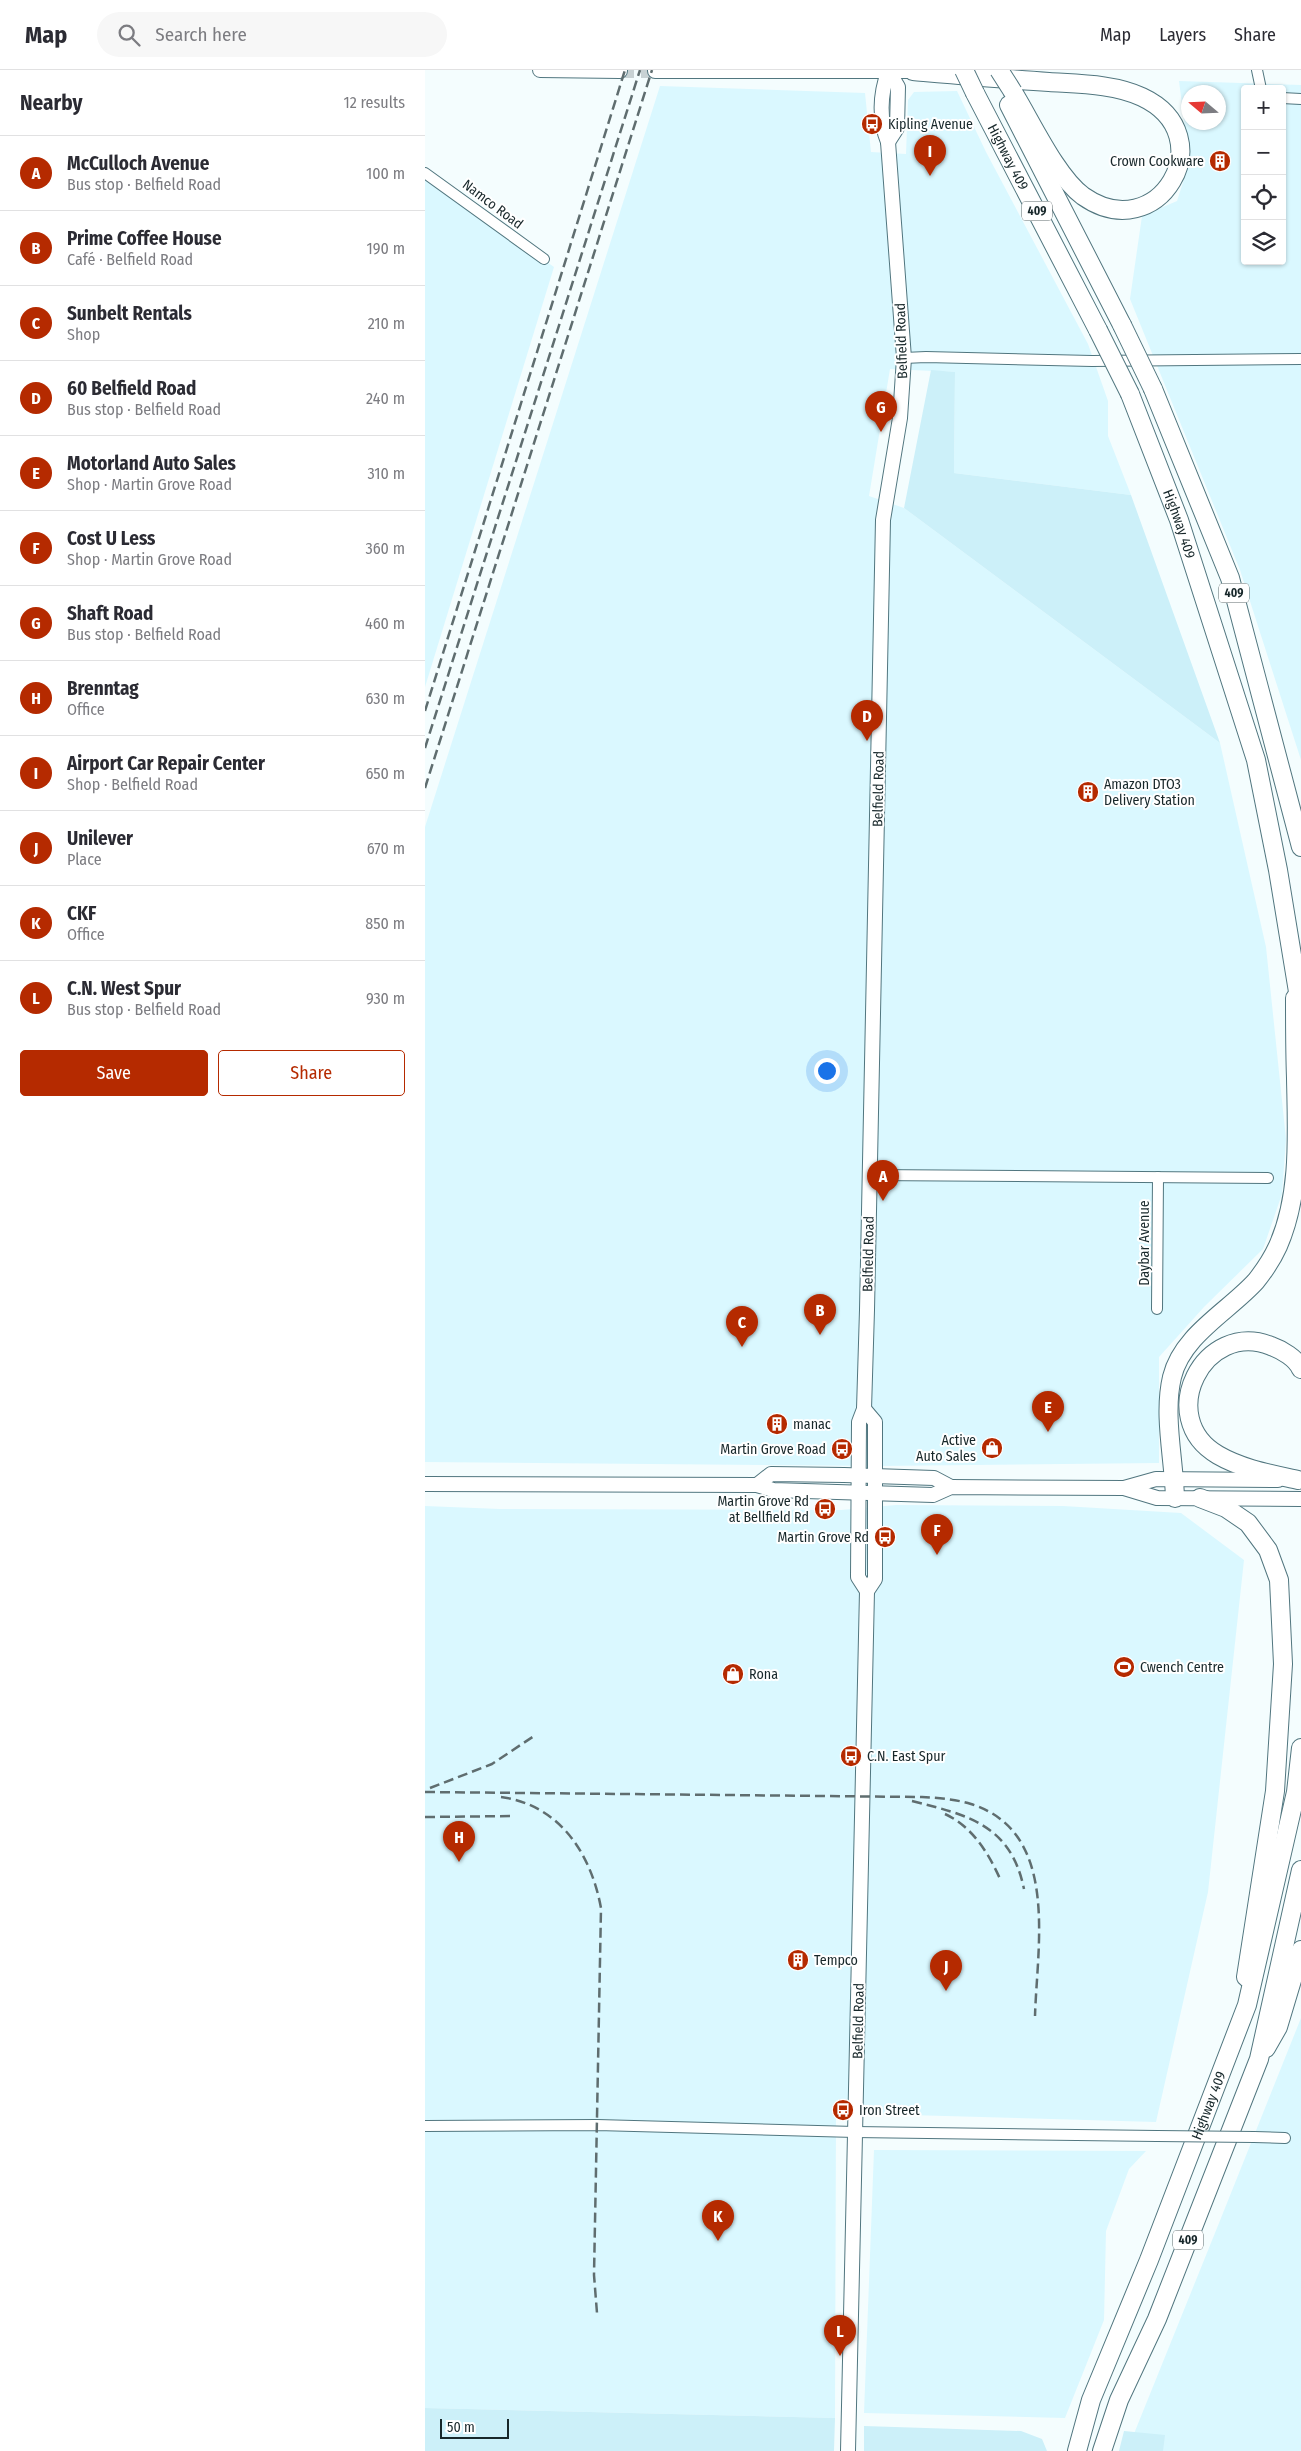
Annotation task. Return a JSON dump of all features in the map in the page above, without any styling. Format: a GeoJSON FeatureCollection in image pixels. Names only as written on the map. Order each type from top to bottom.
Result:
{"type":"FeatureCollection","features":[{"type":"Feature","properties":{"kind":"highway","name":"Highway 409"},"geometry":{"type":"LineString","coordinates":[[964,70],[1130,394],[1179,520],[1255,760],[1301,1010]]}},
{"type":"Feature","properties":{"kind":"highway","name":"Highway 409"},"geometry":{"type":"LineString","coordinates":[[993,70],[1008,92],[1153,389],[1229,578],[1301,847]]}},
{"type":"Feature","properties":{"kind":"highway"},"geometry":{"type":"LineString","coordinates":[[913,72],[1085,85],[1133,93],[1161,109],[1175,128],[1181,152],[1178,172],[1167,189],[1147,205],[1126,210],[1102,207],[1081,195],[1062,174],[1008,92],[999,70]]}},
{"type":"Feature","properties":{"kind":"highway"},"geometry":{"type":"LineString","coordinates":[[1175,1498],[1169,1404],[1172,1378],[1177,1360],[1188,1346],[1256,1280],[1279,1246],[1290,1217],[1299,1147],[1295,970]]}},
{"type":"Feature","properties":{"kind":"highway"},"geometry":{"type":"LineString","coordinates":[[1299,1480],[1247,1468],[1219,1456],[1207,1448],[1197,1434],[1190,1418],[1187,1400],[1192,1378],[1205,1362],[1222,1349],[1242,1341],[1257,1340],[1280,1350],[1299,1364],[1301,1369]]}},
{"type":"Feature","properties":{"kind":"highway"},"geometry":{"type":"LineString","coordinates":[[1200,1498],[1226,1508],[1248,1523],[1268,1550],[1279,1580],[1283,1664],[1275,1791],[1245,1969],[1247,2005]]}},
{"type":"Feature","properties":{"kind":"highway","name":"Highway 409"},"geometry":{"type":"LineString","coordinates":[[1077,2451],[1091,2400],[1149,2260],[1247,2005],[1296,1792],[1301,1748]]}},
{"type":"Feature","properties":{"kind":"highway","name":"409"},"geometry":{"type":"LineString","coordinates":[[1102,2451],[1119,2400],[1157,2319],[1259,2059],[1301,1870]]}},
{"type":"Feature","properties":{"kind":"highway"},"geometry":{"type":"LineString","coordinates":[[1259,2059],[1278,2027],[1301,1950]]}},
{"type":"Feature","properties":{"kind":"main road"},"geometry":{"type":"LineString","coordinates":[[541,70],[620,71]]}},
{"type":"Feature","properties":{"kind":"main road"},"geometry":{"type":"LineString","coordinates":[[655,71],[913,72],[981,70]]}},
{"type":"Feature","properties":{"kind":"main road","name":"Belfield Road"},"geometry":{"type":"LineString","coordinates":[[867,1591],[858,1577],[859,1422],[864,1409],[884,560],[883,520],[900,418],[905,358],[887,142],[882,125],[883,86],[888,71]]}},
{"type":"Feature","properties":{"kind":"main road","name":"Belfield Road"},"geometry":{"type":"LineString","coordinates":[[848,2451],[867,1591],[875,1579],[875,1422],[864,1409]]}},
{"type":"Feature","properties":{"kind":"main road"},"geometry":{"type":"LineString","coordinates":[[757,1484],[771,1474],[876,1475],[934,1478],[951,1487]]}},
{"type":"Feature","properties":{"kind":"main road"},"geometry":{"type":"LineString","coordinates":[[425,1484],[757,1484],[773,1490],[933,1494],[951,1487],[1124,1488],[1156,1479],[1299,1480]]}},
{"type":"Feature","properties":{"kind":"main road"},"geometry":{"type":"LineString","coordinates":[[1124,1488],[1157,1498],[1299,1499]]}},
{"type":"Feature","properties":{"kind":"street"},"geometry":{"type":"LineString","coordinates":[[1257,70],[1260,85]]}},
{"type":"Feature","properties":{"kind":"street"},"geometry":{"type":"LineString","coordinates":[[1286,98],[1301,99]]}},
{"type":"Feature","properties":{"kind":"street","name":"Namco Road"},"geometry":{"type":"LineString","coordinates":[[425,173],[543,260]]}},
{"type":"Feature","properties":{"kind":"street"},"geometry":{"type":"LineString","coordinates":[[905,358],[1092,361],[1301,359]]}},
{"type":"Feature","properties":{"kind":"street"},"geometry":{"type":"LineString","coordinates":[[869,1174],[1268,1178]]}},
{"type":"Feature","properties":{"kind":"street","name":"Daybar Avenue"},"geometry":{"type":"LineString","coordinates":[[1157,1309],[1159,1177]]}},
{"type":"Feature","properties":{"kind":"street"},"geometry":{"type":"LineString","coordinates":[[425,2126],[597,2126],[1285,2138]]}},
{"type":"Feature","properties":{"kind":"shaded area"},"geometry":{"type":"Polygon","coordinates":[[[1179,81],[1301,85],[1301,760],[1240,570],[1130,299],[1142,216],[1177,201],[1187,170],[1185,130],[1226,130],[1226,85],[1181,85],[1181,97],[1179,81]]]}},
{"type":"Feature","properties":{"kind":"shaded area"},"geometry":{"type":"Polygon","coordinates":[[[660,86],[865,93],[871,152],[906,154],[908,100],[914,92],[957,91],[986,152],[1088,344],[1108,401],[1108,436],[1131,495],[954,473],[955,372],[890,369],[869,496],[904,508],[1220,743],[1266,947],[1286,1139],[1282,1194],[1263,1249],[1204,1307],[1159,1357],[1159,1463],[881,1466],[425,1462],[425,827],[660,86]]]}},
{"type":"Feature","properties":{"kind":"shaded area"},"geometry":{"type":"Polygon","coordinates":[[[425,176],[554,267],[425,687],[425,176]]]}},
{"type":"Feature","properties":{"kind":"shaded area"},"geometry":{"type":"Polygon","coordinates":[[[931,370],[955,372],[954,473],[1131,495],[1220,743],[904,508],[931,370]]]}},
{"type":"Feature","properties":{"kind":"shaded area"},"geometry":{"type":"Polygon","coordinates":[[[896,1505],[1063,1506],[1181,1513],[1244,1560],[1208,1892],[1156,2122],[836,2113],[835,2418],[425,2408],[425,1506],[500,1509],[841,1510],[896,1505]]]}},
{"type":"Feature","properties":{"kind":"shaded area"},"geometry":{"type":"Polygon","coordinates":[[[1301,2018],[1301,2451],[1127,2451],[1217,2228],[1301,2018]]]}},
{"type":"Feature","properties":{"kind":"shaded area"},"geometry":{"type":"Polygon","coordinates":[[[874,2150],[1146,2151],[1129,2169],[1106,2231],[1104,2320],[1065,2418],[864,2413],[874,2150]]]}},
{"type":"Feature","properties":{"kind":"shaded area"},"geometry":{"type":"Polygon","coordinates":[[[425,2408],[835,2418],[834,2451],[425,2451],[425,2408]]]}},
{"type":"Feature","properties":{"kind":"shaded area"},"geometry":{"type":"Polygon","coordinates":[[[864,2426],[1021,2431],[1042,2439],[1047,2451],[864,2451],[864,2426]]]}},
{"type":"Feature","properties":{"kind":"shaded area"},"geometry":{"type":"Polygon","coordinates":[[[1124,2431],[1165,2435],[1163,2451],[1119,2451],[1124,2431]]]}},
{"type":"Feature","properties":{"kind":"tunnel"},"geometry":{"type":"LineString","coordinates":[[620,71],[655,71]]}},
{"type":"Feature","properties":{"kind":"railway"},"geometry":{"type":"LineString","coordinates":[[425,711],[625,70]]}},
{"type":"Feature","properties":{"kind":"railway"},"geometry":{"type":"LineString","coordinates":[[425,748],[640,70]]}},
{"type":"Feature","properties":{"kind":"railway"},"geometry":{"type":"LineString","coordinates":[[425,788],[652,70]]}},
{"type":"Feature","properties":{"kind":"railway"},"geometry":{"type":"LineString","coordinates":[[430,1788],[492,1764],[534,1736]]}},
{"type":"Feature","properties":{"kind":"railway"},"geometry":{"type":"LineString","coordinates":[[425,1792],[922,1797],[971,1804],[999,1818],[1019,1839],[1031,1865],[1037,1894],[1039,1925],[1035,2016]]}},
{"type":"Feature","properties":{"kind":"railway"},"geometry":{"type":"LineString","coordinates":[[501,1797],[522,1802],[540,1810],[556,1821],[569,1835],[581,1851],[589,1869],[601,1908],[594,2275],[597,2313]]}},
{"type":"Feature","properties":{"kind":"railway"},"geometry":{"type":"LineString","coordinates":[[912,1801],[969,1818],[984,1826],[998,1837],[1009,1850],[1018,1867],[1024,1889]]}},
{"type":"Feature","properties":{"kind":"railway"},"geometry":{"type":"LineString","coordinates":[[945,1814],[964,1826],[979,1842],[1001,1881]]}},
{"type":"Feature","properties":{"kind":"railway"},"geometry":{"type":"LineString","coordinates":[[425,1817],[514,1816]]}},
{"type":"Feature","properties":{"kind":"place","name":"Kipling Avenue"},"geometry":{"type":"Point","coordinates":[872,124]}},
{"type":"Feature","properties":{"kind":"place","name":"Crown Cookware"},"geometry":{"type":"Point","coordinates":[1220,161]}},
{"type":"Feature","properties":{"kind":"place","name":"Airport Car Repair Center"},"geometry":{"type":"Point","coordinates":[930,176]}},
{"type":"Feature","properties":{"kind":"place","name":"Shaft Road"},"geometry":{"type":"Point","coordinates":[881,432]}},
{"type":"Feature","properties":{"kind":"place","name":"60 Belfield Road"},"geometry":{"type":"Point","coordinates":[867,741]}},
{"type":"Feature","properties":{"kind":"place","name":"Amazon DTO3 Delivery Station"},"geometry":{"type":"Point","coordinates":[1088,792]}},
{"type":"Feature","properties":{"kind":"place","name":"McCulloch Avenue"},"geometry":{"type":"Point","coordinates":[883,1201]}},
{"type":"Feature","properties":{"kind":"place","name":"Prime Coffee House"},"geometry":{"type":"Point","coordinates":[820,1335]}},
{"type":"Feature","properties":{"kind":"place","name":"Sunbelt Rentals"},"geometry":{"type":"Point","coordinates":[742,1347]}},
{"type":"Feature","properties":{"kind":"place","name":"manac"},"geometry":{"type":"Point","coordinates":[777,1424]}},
{"type":"Feature","properties":{"kind":"place","name":"Motorland Auto Sales"},"geometry":{"type":"Point","coordinates":[1048,1432]}},
{"type":"Feature","properties":{"kind":"place","name":"Active Auto Sales"},"geometry":{"type":"Point","coordinates":[992,1448]}},
{"type":"Feature","properties":{"kind":"place","name":"Martin Grove Road"},"geometry":{"type":"Point","coordinates":[842,1449]}},
{"type":"Feature","properties":{"kind":"place","name":"Martin Grove Rd at Bellfield Rd"},"geometry":{"type":"Point","coordinates":[825,1509]}},
{"type":"Feature","properties":{"kind":"place","name":"Martin Grove Rd"},"geometry":{"type":"Point","coordinates":[885,1537]}},
{"type":"Feature","properties":{"kind":"place","name":"Cost U Less"},"geometry":{"type":"Point","coordinates":[937,1555]}},
{"type":"Feature","properties":{"kind":"place","name":"Cwench Centre"},"geometry":{"type":"Point","coordinates":[1124,1667]}},
{"type":"Feature","properties":{"kind":"place","name":"Rona"},"geometry":{"type":"Point","coordinates":[733,1674]}},
{"type":"Feature","properties":{"kind":"place","name":"C.N. East Spur"},"geometry":{"type":"Point","coordinates":[851,1756]}},
{"type":"Feature","properties":{"kind":"place","name":"Brenntag"},"geometry":{"type":"Point","coordinates":[459,1862]}},
{"type":"Feature","properties":{"kind":"place","name":"Tempco"},"geometry":{"type":"Point","coordinates":[798,1960]}},
{"type":"Feature","properties":{"kind":"place","name":"Unilever"},"geometry":{"type":"Point","coordinates":[946,1991]}},
{"type":"Feature","properties":{"kind":"place","name":"Iron Street"},"geometry":{"type":"Point","coordinates":[843,2110]}},
{"type":"Feature","properties":{"kind":"place","name":"CKF"},"geometry":{"type":"Point","coordinates":[718,2241]}},
{"type":"Feature","properties":{"kind":"place","name":"C.N. West Spur"},"geometry":{"type":"Point","coordinates":[840,2356]}}]}
